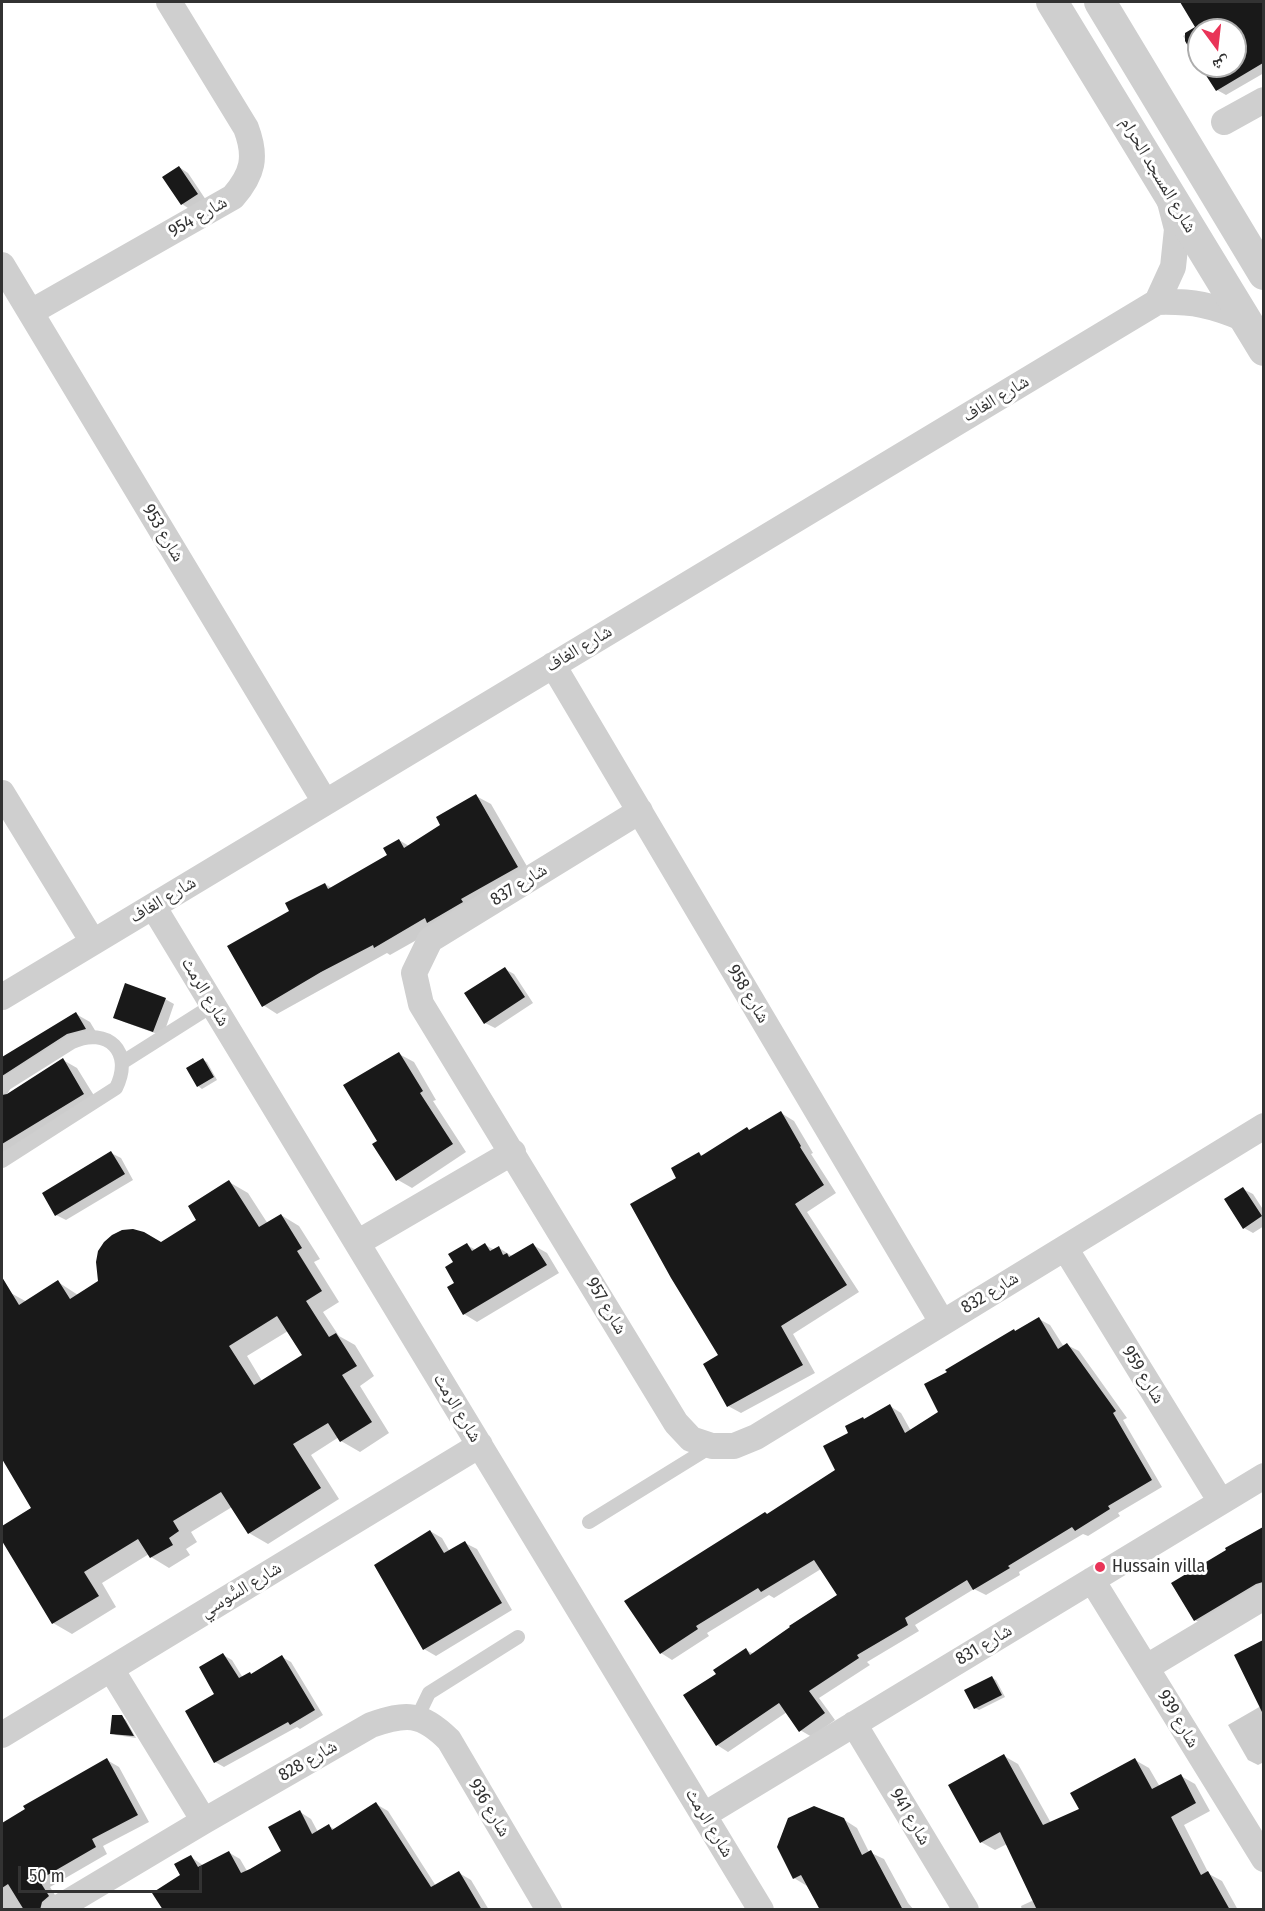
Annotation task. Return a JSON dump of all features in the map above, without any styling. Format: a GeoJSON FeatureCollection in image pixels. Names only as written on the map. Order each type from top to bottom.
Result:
{"type":"FeatureCollection","features":[{"type":"Feature","properties":{"kind":"street","name":"شارع 954"},"geometry":{"type":"LineString","coordinates":[[31,312],[233,197],[250,172],[252,149],[246,128],[169,2]]}},
{"type":"Feature","properties":{"kind":"street","name":"شارع المسجد الحرام"},"geometry":{"type":"LineString","coordinates":[[1052,2],[1263,350]]}},
{"type":"Feature","properties":{"kind":"street"},"geometry":{"type":"LineString","coordinates":[[1100,2],[1263,274]]}},
{"type":"Feature","properties":{"kind":"street"},"geometry":{"type":"LineString","coordinates":[[1224,122],[1263,100]]}},
{"type":"Feature","properties":{"kind":"street"},"geometry":{"type":"LineString","coordinates":[[1168,192],[1177,229],[1173,267],[1157,302],[1207,305],[1245,319]]}},
{"type":"Feature","properties":{"kind":"street","name":"شارع 953"},"geometry":{"type":"LineString","coordinates":[[2,265],[325,802]]}},
{"type":"Feature","properties":{"kind":"street","name":"شارع الغاف"},"geometry":{"type":"LineString","coordinates":[[2,997],[1157,302]]}},
{"type":"Feature","properties":{"kind":"street","name":"شارع 958"},"geometry":{"type":"LineString","coordinates":[[553,665],[942,1322]]}},
{"type":"Feature","properties":{"kind":"street"},"geometry":{"type":"LineString","coordinates":[[2,793],[93,942]]}},
{"type":"Feature","properties":{"kind":"street","name":"شارع 837"},"geometry":{"type":"LineString","coordinates":[[414,973],[430,940],[640,812]]}},
{"type":"Feature","properties":{"kind":"street","name":"شارع الرمث"},"geometry":{"type":"LineString","coordinates":[[153,906],[761,1910]]}},
{"type":"Feature","properties":{"kind":"street","name":"شارع 957"},"geometry":{"type":"LineString","coordinates":[[414,973],[421,1004],[676,1422],[691,1439],[712,1446]]}},
{"type":"Feature","properties":{"kind":"street","name":"شارع 832"},"geometry":{"type":"LineString","coordinates":[[712,1446],[734,1446],[756,1437],[1263,1126]]}},
{"type":"Feature","properties":{"kind":"street"},"geometry":{"type":"LineString","coordinates":[[357,1243],[513,1152]]}},
{"type":"Feature","properties":{"kind":"street","name":"شارع 959"},"geometry":{"type":"LineString","coordinates":[[1065,1248],[1221,1502]]}},
{"type":"Feature","properties":{"kind":"street","name":"شارع السُّوسي"},"geometry":{"type":"LineString","coordinates":[[2,1735],[480,1445]]}},
{"type":"Feature","properties":{"kind":"street","name":"شارع 831"},"geometry":{"type":"LineString","coordinates":[[704,1815],[1263,1476]]}},
{"type":"Feature","properties":{"kind":"street","name":"شارع 939"},"geometry":{"type":"LineString","coordinates":[[1092,1580],[1147,1667],[1254,1823],[1263,1859]]}},
{"type":"Feature","properties":{"kind":"street"},"geometry":{"type":"LineString","coordinates":[[1147,1667],[1263,1597]]}},
{"type":"Feature","properties":{"kind":"street"},"geometry":{"type":"LineString","coordinates":[[111,1669],[204,1821]]}},
{"type":"Feature","properties":{"kind":"street","name":"شارع 828"},"geometry":{"type":"LineString","coordinates":[[56,1910],[371,1725],[393,1718],[417,1718]]}},
{"type":"Feature","properties":{"kind":"street","name":"شارع 936"},"geometry":{"type":"LineString","coordinates":[[417,1718],[434,1725],[448,1740],[549,1910]]}},
{"type":"Feature","properties":{"kind":"street","name":"شارع 941"},"geometry":{"type":"LineString","coordinates":[[854,1724],[966,1910]]}},
{"type":"Feature","properties":{"kind":"lane"},"geometry":{"type":"LineString","coordinates":[[123,1062],[213,1005]]}},
{"type":"Feature","properties":{"kind":"lane"},"geometry":{"type":"LineString","coordinates":[[2,1086],[84,1036],[97,1036],[109,1041],[118,1050],[123,1062],[122,1076],[116,1088],[2,1161]]}},
{"type":"Feature","properties":{"kind":"lane"},"geometry":{"type":"LineString","coordinates":[[589,1522],[712,1446]]}},
{"type":"Feature","properties":{"kind":"lane"},"geometry":{"type":"LineString","coordinates":[[417,1718],[429,1693],[518,1638]]}},
{"type":"Feature","properties":{"kind":"building"},"geometry":{"type":"Polygon","coordinates":[[[1180,2],[1263,2],[1263,63],[1247,73],[1247,18],[1190,18],[1180,2]]]}},
{"type":"Feature","properties":{"kind":"building"},"geometry":{"type":"Polygon","coordinates":[[[1208,78],[1238,78],[1216,91],[1208,78]]]}},
{"type":"Feature","properties":{"kind":"building"},"geometry":{"type":"Polygon","coordinates":[[[179,166],[198,194],[181,205],[162,177],[179,166]]]}},
{"type":"Feature","properties":{"kind":"building"},"geometry":{"type":"Polygon","coordinates":[[[476,794],[518,867],[461,899],[463,902],[427,923],[425,918],[374,948],[373,945],[321,972],[262,1007],[227,946],[289,911],[285,903],[325,883],[328,889],[387,855],[383,848],[399,839],[404,848],[440,825],[436,817],[476,794]]]}},
{"type":"Feature","properties":{"kind":"building"},"geometry":{"type":"Polygon","coordinates":[[[505,967],[525,997],[484,1024],[464,993],[505,967]]]}},
{"type":"Feature","properties":{"kind":"building"},"geometry":{"type":"Polygon","coordinates":[[[125,983],[166,998],[153,1032],[113,1018],[125,983]]]}},
{"type":"Feature","properties":{"kind":"building"},"geometry":{"type":"Polygon","coordinates":[[[76,1012],[86,1029],[67,1034],[2,1076],[2,1057],[76,1012]]]}},
{"type":"Feature","properties":{"kind":"building"},"geometry":{"type":"Polygon","coordinates":[[[399,1052],[423,1091],[420,1093],[453,1144],[396,1181],[372,1144],[377,1141],[343,1085],[399,1052]]]}},
{"type":"Feature","properties":{"kind":"building"},"geometry":{"type":"Polygon","coordinates":[[[63,1058],[84,1094],[2,1144],[2,1095],[63,1058]]]}},
{"type":"Feature","properties":{"kind":"building"},"geometry":{"type":"Polygon","coordinates":[[[203,1058],[214,1077],[197,1087],[186,1068],[203,1058]]]}},
{"type":"Feature","properties":{"kind":"building"},"geometry":{"type":"Polygon","coordinates":[[[781,1111],[824,1185],[795,1204],[847,1285],[781,1326],[803,1365],[727,1407],[703,1364],[718,1355],[671,1278],[630,1204],[676,1178],[671,1168],[699,1152],[701,1156],[747,1127],[749,1130],[781,1111]]]}},
{"type":"Feature","properties":{"kind":"building"},"geometry":{"type":"Polygon","coordinates":[[[111,1151],[125,1174],[55,1216],[42,1193],[111,1151]]]}},
{"type":"Feature","properties":{"kind":"building"},"geometry":{"type":"Polygon","coordinates":[[[229,1180],[259,1227],[281,1214],[302,1248],[297,1251],[322,1291],[306,1301],[329,1337],[336,1333],[357,1366],[342,1375],[372,1422],[340,1442],[328,1423],[293,1444],[321,1488],[248,1534],[221,1492],[173,1521],[179,1531],[169,1538],[173,1545],[150,1558],[138,1539],[84,1572],[99,1596],[52,1624],[2,1541],[2,1526],[31,1508],[2,1459],[2,1277],[19,1305],[58,1280],[70,1299],[98,1281],[96,1262],[98,1251],[112,1235],[122,1230],[133,1229],[144,1232],[161,1242],[196,1220],[188,1206],[229,1180]],[[277,1316],[229,1346],[254,1385],[302,1355],[277,1316]]]}},
{"type":"Feature","properties":{"kind":"building"},"geometry":{"type":"Polygon","coordinates":[[[1243,1187],[1262,1216],[1243,1229],[1224,1199],[1243,1187]]]}},
{"type":"Feature","properties":{"kind":"building"},"geometry":{"type":"Polygon","coordinates":[[[467,1243],[472,1251],[485,1243],[490,1251],[499,1246],[503,1255],[507,1253],[509,1257],[533,1243],[547,1265],[463,1315],[447,1287],[454,1283],[445,1267],[453,1262],[448,1254],[467,1243]]]}},
{"type":"Feature","properties":{"kind":"building"},"geometry":{"type":"Polygon","coordinates":[[[1039,1317],[1058,1349],[1067,1343],[1116,1411],[1113,1413],[1152,1480],[1108,1506],[1110,1509],[1075,1531],[1072,1527],[973,1590],[967,1580],[905,1618],[908,1625],[857,1655],[859,1658],[809,1691],[825,1713],[799,1732],[779,1703],[716,1746],[683,1695],[716,1674],[713,1670],[746,1648],[750,1655],[837,1595],[814,1560],[761,1592],[758,1588],[696,1626],[698,1629],[660,1654],[624,1601],[835,1470],[823,1446],[848,1433],[845,1426],[863,1417],[864,1419],[890,1404],[905,1433],[938,1412],[924,1384],[1014,1329],[1015,1331],[1039,1317]]]}},
{"type":"Feature","properties":{"kind":"building"},"geometry":{"type":"Polygon","coordinates":[[[1263,1527],[1263,1582],[1194,1621],[1171,1583],[1226,1550],[1225,1548],[1263,1527]]]}},
{"type":"Feature","properties":{"kind":"building"},"geometry":{"type":"Polygon","coordinates":[[[430,1530],[444,1553],[465,1541],[502,1603],[423,1650],[374,1565],[430,1530]]]}},
{"type":"Feature","properties":{"kind":"building"},"geometry":{"type":"Polygon","coordinates":[[[1263,1640],[1263,1714],[1234,1655],[1263,1640]]]}},
{"type":"Feature","properties":{"kind":"building"},"geometry":{"type":"Polygon","coordinates":[[[223,1653],[239,1678],[250,1672],[251,1674],[282,1655],[315,1710],[290,1725],[288,1722],[214,1763],[185,1711],[214,1694],[199,1667],[223,1653]]]}},
{"type":"Feature","properties":{"kind":"building"},"geometry":{"type":"Polygon","coordinates":[[[992,1676],[1002,1695],[974,1709],[964,1690],[992,1676]]]}},
{"type":"Feature","properties":{"kind":"building"},"geometry":{"type":"Polygon","coordinates":[[[112,1715],[122,1715],[134,1736],[110,1734],[112,1715]]]}},
{"type":"Feature","properties":{"kind":"building"},"geometry":{"type":"Polygon","coordinates":[[[1004,1754],[1043,1825],[1079,1809],[1070,1793],[1135,1758],[1152,1789],[1181,1774],[1196,1803],[1171,1817],[1201,1875],[1208,1871],[1230,1910],[1037,1910],[1000,1832],[980,1843],[948,1785],[1004,1754]]]}},
{"type":"Feature","properties":{"kind":"building"},"geometry":{"type":"Polygon","coordinates":[[[107,1758],[138,1815],[92,1839],[96,1847],[39,1880],[49,1896],[42,1902],[40,1910],[24,1910],[8,1884],[2,1888],[2,1823],[25,1809],[23,1806],[107,1758]]]}},
{"type":"Feature","properties":{"kind":"building"},"geometry":{"type":"Polygon","coordinates":[[[376,1802],[431,1887],[459,1871],[482,1910],[163,1910],[152,1893],[180,1875],[174,1864],[191,1855],[198,1867],[229,1851],[241,1873],[250,1869],[281,1851],[268,1827],[300,1810],[312,1834],[329,1824],[332,1830],[376,1802]]]}},
{"type":"Feature","properties":{"kind":"building"},"geometry":{"type":"Polygon","coordinates":[[[814,1806],[844,1818],[862,1855],[871,1850],[903,1910],[820,1910],[801,1875],[793,1879],[777,1847],[788,1818],[814,1806]]]}},
{"type":"Feature","properties":{"kind":"place","name":"Hussain villa"},"geometry":{"type":"Point","coordinates":[1100,1567]}}]}
